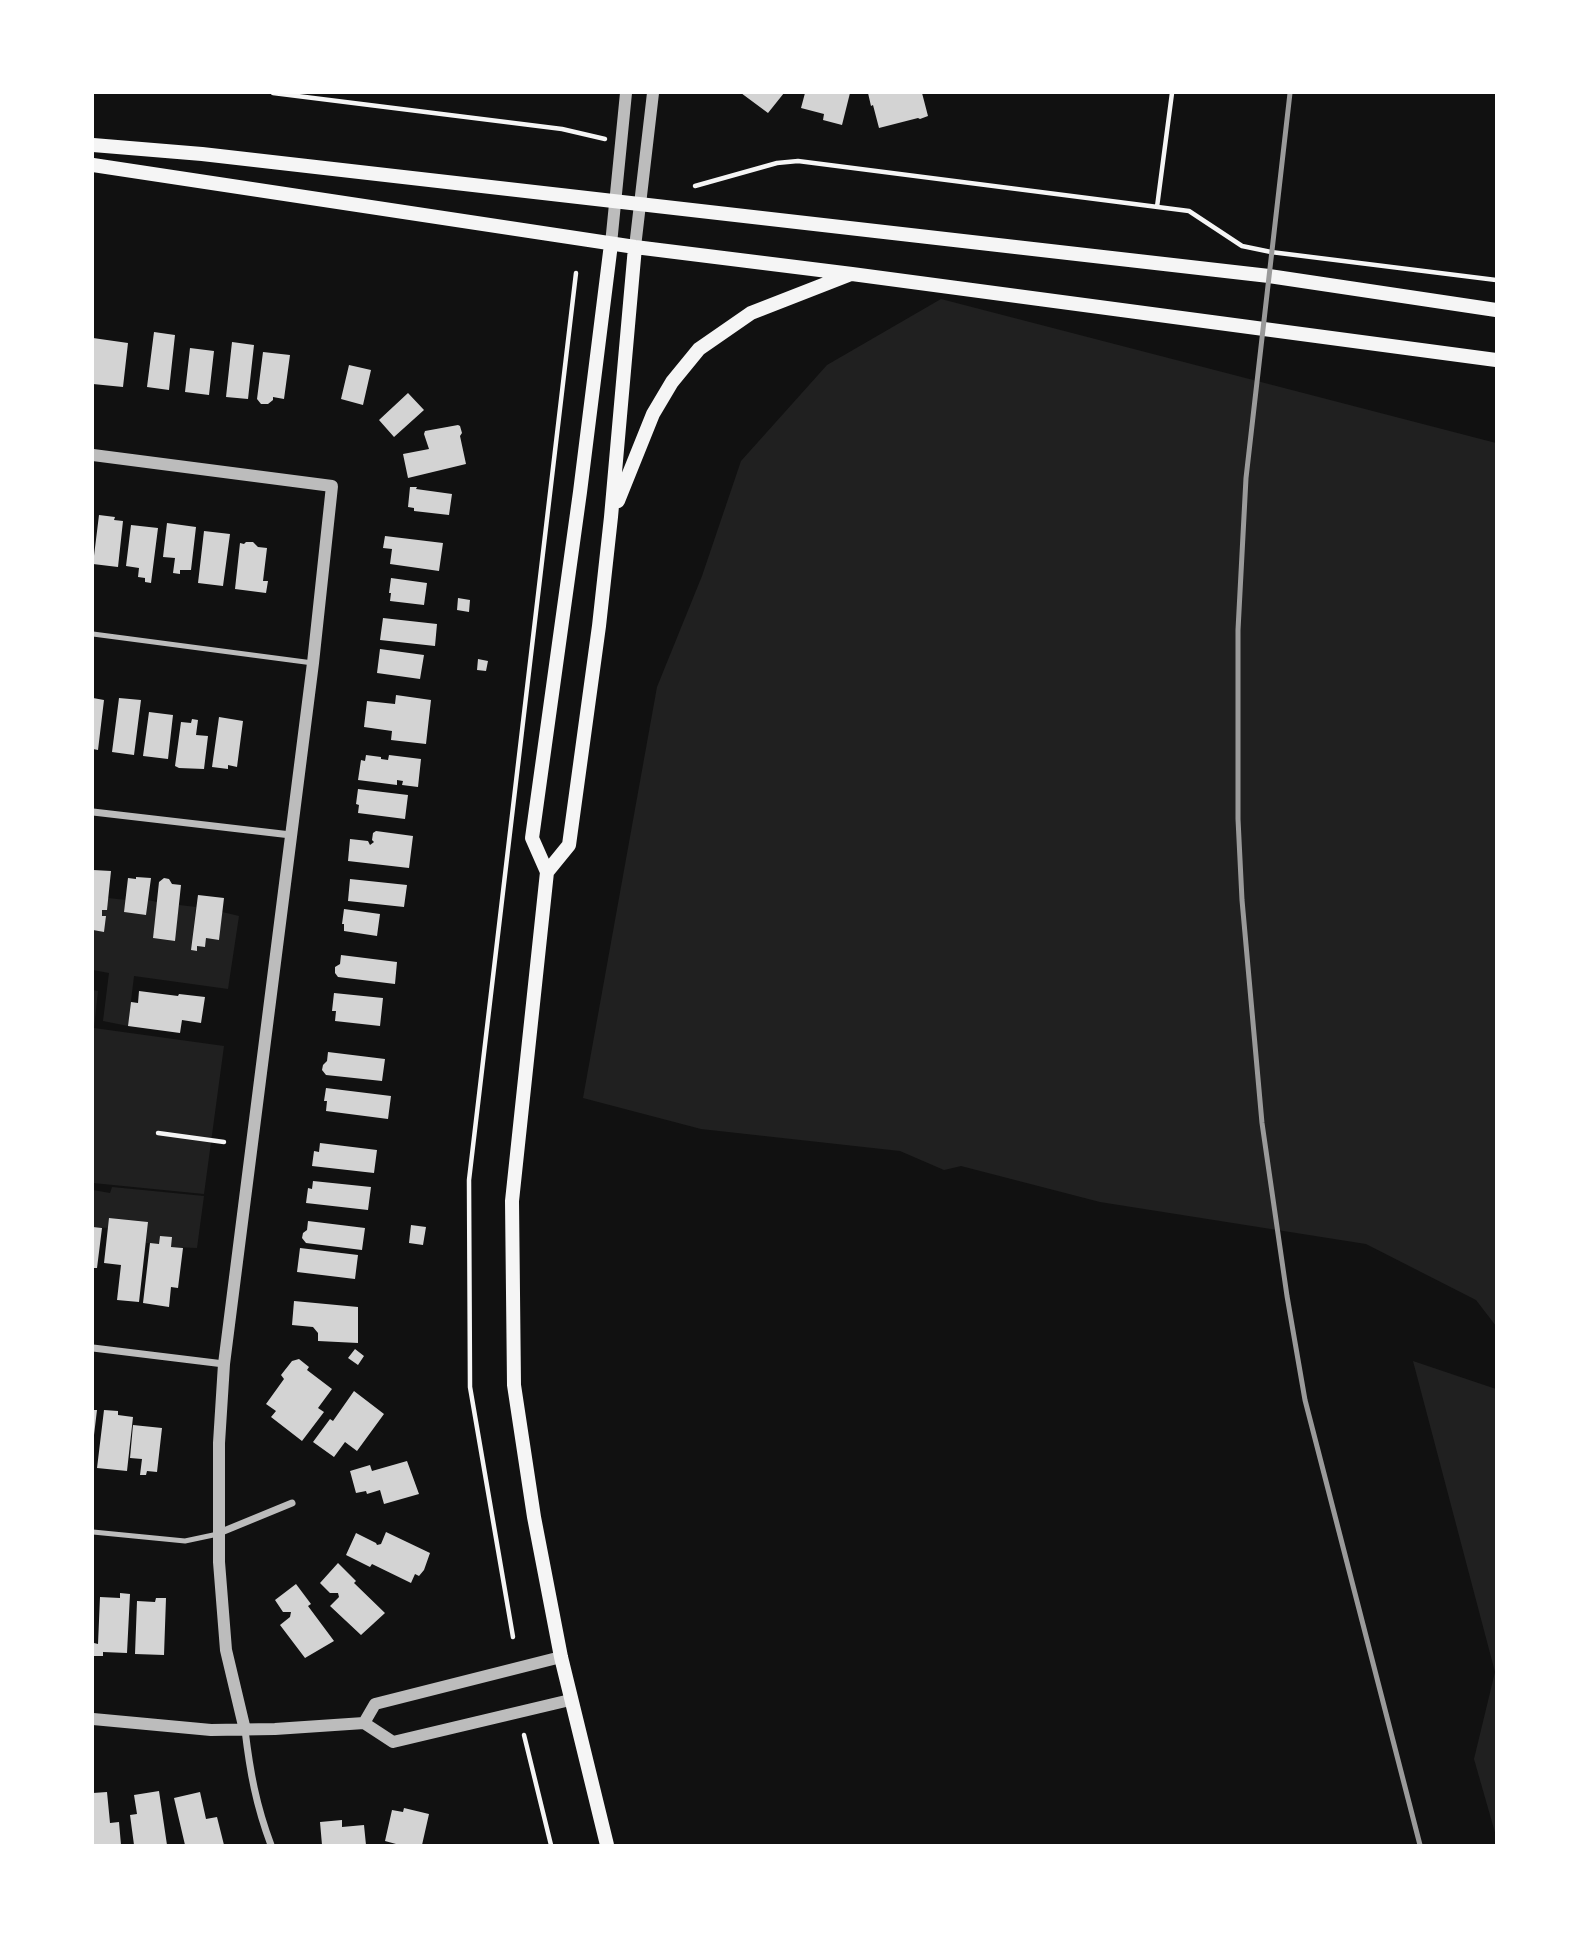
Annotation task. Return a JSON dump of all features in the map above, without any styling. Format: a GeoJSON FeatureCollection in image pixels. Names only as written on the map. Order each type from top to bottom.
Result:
{"type":"FeatureCollection","features":[{"type":"Feature","properties":{"kind":"main road"},"geometry":{"type":"LineString","coordinates":[[93,145],[202,154],[1269,276],[1496,310]]}},
{"type":"Feature","properties":{"kind":"main road"},"geometry":{"type":"LineString","coordinates":[[93,165],[611,244],[1496,360]]}},
{"type":"Feature","properties":{"kind":"main road"},"geometry":{"type":"LineString","coordinates":[[607,1845],[561,1657],[534,1517],[514,1385],[512,1201],[547,872],[532,838],[611,244]]}},
{"type":"Feature","properties":{"kind":"main road"},"geometry":{"type":"LineString","coordinates":[[547,872],[569,845],[611,517],[635,247]]}},
{"type":"Feature","properties":{"kind":"main road"},"geometry":{"type":"LineString","coordinates":[[611,517],[653,414],[672,382],[699,349],[751,313],[852,274]]}},
{"type":"Feature","properties":{"kind":"street"},"geometry":{"type":"LineString","coordinates":[[611,244],[626,93]]}},
{"type":"Feature","properties":{"kind":"street"},"geometry":{"type":"LineString","coordinates":[[635,247],[653,93]]}},
{"type":"Feature","properties":{"kind":"street"},"geometry":{"type":"LineString","coordinates":[[93,455],[332,486],[313,663],[224,1364],[219,1443],[219,1562],[226,1650],[245,1730],[250,1776],[271,1845]]}},
{"type":"Feature","properties":{"kind":"street"},"geometry":{"type":"LineString","coordinates":[[93,812],[291,835]]}},
{"type":"Feature","properties":{"kind":"street"},"geometry":{"type":"LineString","coordinates":[[93,1348],[224,1364]]}},
{"type":"Feature","properties":{"kind":"street"},"geometry":{"type":"LineString","coordinates":[[219,1534],[292,1503]]}},
{"type":"Feature","properties":{"kind":"street"},"geometry":{"type":"LineString","coordinates":[[364,1723],[375,1704],[561,1657]]}},
{"type":"Feature","properties":{"kind":"street"},"geometry":{"type":"LineString","coordinates":[[93,1719],[211,1730],[364,1723],[394,1742],[570,1700]]}},
{"type":"Feature","properties":{"kind":"lane"},"geometry":{"type":"LineString","coordinates":[[93,634],[313,663]]}},
{"type":"Feature","properties":{"kind":"lane"},"geometry":{"type":"LineString","coordinates":[[93,1532],[185,1541],[219,1534]]}},
{"type":"Feature","properties":{"kind":"path"},"geometry":{"type":"LineString","coordinates":[[272,93],[562,129],[610,140]]}},
{"type":"Feature","properties":{"kind":"path"},"geometry":{"type":"LineString","coordinates":[[1157,207],[1172,93]]}},
{"type":"Feature","properties":{"kind":"path"},"geometry":{"type":"LineString","coordinates":[[695,186],[777,163],[799,161],[1189,211],[1242,246],[1496,280]]}},
{"type":"Feature","properties":{"kind":"path"},"geometry":{"type":"LineString","coordinates":[[513,1637],[470,1387],[469,1180],[576,273]]}},
{"type":"Feature","properties":{"kind":"path"},"geometry":{"type":"LineString","coordinates":[[158,1133],[224,1142]]}},
{"type":"Feature","properties":{"kind":"path"},"geometry":{"type":"LineString","coordinates":[[524,1735],[551,1845]]}},
{"type":"Feature","properties":{"kind":"shaded area"},"geometry":{"type":"Polygon","coordinates":[[[941,299],[1496,443],[1496,1326],[1476,1300],[1366,1244],[1100,1202],[961,1166],[944,1170],[900,1151],[701,1129],[583,1098],[657,687],[702,576],[741,461],[827,365],[941,299]]]}},
{"type":"Feature","properties":{"kind":"shaded area"},"geometry":{"type":"Polygon","coordinates":[[[108,898],[126,900],[124,912],[146,915],[148,900],[157,902],[153,938],[174,941],[179,905],[196,907],[191,950],[196,951],[197,946],[205,947],[206,938],[219,940],[222,912],[239,916],[228,989],[134,976],[128,1026],[103,1021],[109,973],[93,970],[93,930],[104,932],[106,916],[102,916],[102,910],[108,898]]]}},
{"type":"Feature","properties":{"kind":"shaded area"},"geometry":{"type":"Polygon","coordinates":[[[93,990],[98,991],[94,1028],[224,1046],[204,1194],[93,1183],[93,990]]]}},
{"type":"Feature","properties":{"kind":"shaded area"},"geometry":{"type":"Polygon","coordinates":[[[112,1187],[204,1196],[197,1248],[171,1247],[172,1237],[160,1236],[159,1244],[146,1243],[148,1222],[110,1218],[108,1228],[93,1227],[93,1190],[110,1193],[112,1187]]]}},
{"type":"Feature","properties":{"kind":"shaded area"},"geometry":{"type":"Polygon","coordinates":[[[1413,1361],[1496,1389],[1496,1836],[1474,1759],[1495,1672],[1413,1361]]]}},
{"type":"Feature","properties":{"kind":"building"},"geometry":{"type":"Polygon","coordinates":[[[741,93],[784,93],[768,113],[741,93]]]}},
{"type":"Feature","properties":{"kind":"building"},"geometry":{"type":"Polygon","coordinates":[[[805,93],[850,93],[842,125],[823,120],[824,114],[801,108],[805,93]]]}},
{"type":"Feature","properties":{"kind":"building"},"geometry":{"type":"Polygon","coordinates":[[[868,93],[922,93],[928,116],[879,128],[868,93]]]}},
{"type":"Feature","properties":{"kind":"building"},"geometry":{"type":"Polygon","coordinates":[[[154,332],[175,335],[169,390],[147,387],[154,332]]]}},
{"type":"Feature","properties":{"kind":"building"},"geometry":{"type":"Polygon","coordinates":[[[93,338],[128,343],[123,387],[93,384],[93,338]]]}},
{"type":"Feature","properties":{"kind":"building"},"geometry":{"type":"Polygon","coordinates":[[[232,342],[254,345],[248,399],[226,397],[232,342]]]}},
{"type":"Feature","properties":{"kind":"building"},"geometry":{"type":"Polygon","coordinates":[[[190,348],[214,351],[209,395],[185,392],[190,348]]]}},
{"type":"Feature","properties":{"kind":"building"},"geometry":{"type":"Polygon","coordinates":[[[263,352],[290,355],[284,399],[273,397],[268,404],[261,404],[257,399],[263,352]]]}},
{"type":"Feature","properties":{"kind":"building"},"geometry":{"type":"Polygon","coordinates":[[[349,365],[371,370],[363,405],[341,399],[349,365]]]}},
{"type":"Feature","properties":{"kind":"building"},"geometry":{"type":"Polygon","coordinates":[[[408,393],[424,410],[394,437],[379,420],[408,393]]]}},
{"type":"Feature","properties":{"kind":"building"},"geometry":{"type":"Polygon","coordinates":[[[458,425],[462,433],[460,436],[466,464],[408,478],[403,454],[429,449],[425,431],[458,425]]]}},
{"type":"Feature","properties":{"kind":"building"},"geometry":{"type":"Polygon","coordinates":[[[410,487],[452,494],[449,515],[414,511],[414,508],[408,507],[410,487]]]}},
{"type":"Feature","properties":{"kind":"building"},"geometry":{"type":"Polygon","coordinates":[[[99,515],[123,521],[118,567],[93,564],[99,515]]]}},
{"type":"Feature","properties":{"kind":"building"},"geometry":{"type":"Polygon","coordinates":[[[167,523],[196,527],[191,570],[180,570],[180,574],[173,573],[175,558],[163,557],[167,523]]]}},
{"type":"Feature","properties":{"kind":"building"},"geometry":{"type":"Polygon","coordinates":[[[131,525],[158,528],[151,583],[138,577],[139,568],[126,566],[131,525]]]}},
{"type":"Feature","properties":{"kind":"building"},"geometry":{"type":"Polygon","coordinates":[[[204,531],[230,534],[223,586],[198,583],[204,531]]]}},
{"type":"Feature","properties":{"kind":"building"},"geometry":{"type":"Polygon","coordinates":[[[385,536],[443,543],[439,571],[390,564],[392,549],[383,548],[385,536]]]}},
{"type":"Feature","properties":{"kind":"building"},"geometry":{"type":"Polygon","coordinates":[[[240,543],[267,548],[263,581],[268,581],[266,593],[235,589],[240,543]]]}},
{"type":"Feature","properties":{"kind":"building"},"geometry":{"type":"Polygon","coordinates":[[[391,578],[427,583],[424,605],[390,601],[391,578]]]}},
{"type":"Feature","properties":{"kind":"building"},"geometry":{"type":"Polygon","coordinates":[[[458,598],[470,600],[469,612],[457,610],[458,598]]]}},
{"type":"Feature","properties":{"kind":"building"},"geometry":{"type":"Polygon","coordinates":[[[383,618],[437,624],[435,646],[380,640],[383,618]]]}},
{"type":"Feature","properties":{"kind":"building"},"geometry":{"type":"Polygon","coordinates":[[[380,649],[424,655],[420,679],[377,673],[380,649]]]}},
{"type":"Feature","properties":{"kind":"building"},"geometry":{"type":"Polygon","coordinates":[[[478,659],[488,661],[486,671],[477,670],[478,659]]]}},
{"type":"Feature","properties":{"kind":"building"},"geometry":{"type":"Polygon","coordinates":[[[396,695],[431,700],[426,744],[391,740],[392,731],[364,727],[367,701],[395,704],[396,695]]]}},
{"type":"Feature","properties":{"kind":"building"},"geometry":{"type":"Polygon","coordinates":[[[93,698],[104,700],[98,750],[93,749],[93,698]]]}},
{"type":"Feature","properties":{"kind":"building"},"geometry":{"type":"Polygon","coordinates":[[[119,698],[141,700],[134,755],[112,752],[119,698]]]}},
{"type":"Feature","properties":{"kind":"building"},"geometry":{"type":"Polygon","coordinates":[[[149,712],[173,715],[168,759],[143,756],[149,712]]]}},
{"type":"Feature","properties":{"kind":"building"},"geometry":{"type":"Polygon","coordinates":[[[219,717],[243,721],[237,767],[212,767],[219,717]]]}},
{"type":"Feature","properties":{"kind":"building"},"geometry":{"type":"Polygon","coordinates":[[[192,719],[198,720],[196,735],[208,736],[204,769],[175,766],[181,722],[191,723],[192,719]]]}},
{"type":"Feature","properties":{"kind":"building"},"geometry":{"type":"Polygon","coordinates":[[[366,755],[388,760],[389,755],[421,759],[418,787],[402,785],[403,781],[397,780],[397,785],[358,780],[361,760],[365,761],[366,755]]]}},
{"type":"Feature","properties":{"kind":"building"},"geometry":{"type":"Polygon","coordinates":[[[358,789],[408,795],[405,819],[358,813],[358,789]]]}},
{"type":"Feature","properties":{"kind":"building"},"geometry":{"type":"Polygon","coordinates":[[[376,831],[413,836],[409,868],[348,861],[350,839],[368,841],[370,845],[374,842],[373,833],[376,831]]]}},
{"type":"Feature","properties":{"kind":"building"},"geometry":{"type":"Polygon","coordinates":[[[93,870],[111,871],[107,910],[102,910],[102,916],[106,916],[104,932],[93,930],[93,870]]]}},
{"type":"Feature","properties":{"kind":"building"},"geometry":{"type":"Polygon","coordinates":[[[128,878],[151,878],[146,915],[124,912],[128,878]]]}},
{"type":"Feature","properties":{"kind":"building"},"geometry":{"type":"Polygon","coordinates":[[[164,878],[169,879],[172,884],[181,885],[175,941],[153,938],[159,882],[164,878]]]}},
{"type":"Feature","properties":{"kind":"building"},"geometry":{"type":"Polygon","coordinates":[[[350,879],[407,885],[404,907],[348,901],[350,879]]]}},
{"type":"Feature","properties":{"kind":"building"},"geometry":{"type":"Polygon","coordinates":[[[198,895],[224,898],[219,940],[206,938],[205,947],[197,946],[197,951],[191,950],[198,895]]]}},
{"type":"Feature","properties":{"kind":"building"},"geometry":{"type":"Polygon","coordinates":[[[344,909],[380,914],[377,936],[344,931],[344,909]]]}},
{"type":"Feature","properties":{"kind":"building"},"geometry":{"type":"Polygon","coordinates":[[[341,955],[397,962],[395,984],[338,977],[335,967],[340,964],[341,955]]]}},
{"type":"Feature","properties":{"kind":"building"},"geometry":{"type":"Polygon","coordinates":[[[139,991],[205,997],[201,1023],[182,1020],[180,1033],[128,1026],[131,1002],[138,1003],[139,991]]]}},
{"type":"Feature","properties":{"kind":"building"},"geometry":{"type":"Polygon","coordinates":[[[334,993],[383,998],[380,1026],[335,1021],[336,1011],[332,1011],[334,993]]]}},
{"type":"Feature","properties":{"kind":"building"},"geometry":{"type":"Polygon","coordinates":[[[328,1052],[385,1059],[382,1081],[326,1075],[322,1070],[328,1052]]]}},
{"type":"Feature","properties":{"kind":"building"},"geometry":{"type":"Polygon","coordinates":[[[326,1088],[391,1096],[388,1119],[326,1111],[326,1088]]]}},
{"type":"Feature","properties":{"kind":"building"},"geometry":{"type":"Polygon","coordinates":[[[320,1143],[377,1150],[374,1173],[312,1166],[314,1151],[319,1152],[320,1143]]]}},
{"type":"Feature","properties":{"kind":"building"},"geometry":{"type":"Polygon","coordinates":[[[313,1181],[371,1187],[368,1210],[306,1203],[308,1188],[312,1189],[313,1181]]]}},
{"type":"Feature","properties":{"kind":"building"},"geometry":{"type":"Polygon","coordinates":[[[109,1218],[148,1222],[139,1302],[117,1300],[121,1265],[104,1263],[109,1218]]]}},
{"type":"Feature","properties":{"kind":"building"},"geometry":{"type":"Polygon","coordinates":[[[308,1221],[365,1228],[362,1250],[306,1243],[302,1238],[308,1221]]]}},
{"type":"Feature","properties":{"kind":"building"},"geometry":{"type":"Polygon","coordinates":[[[411,1225],[426,1227],[423,1245],[409,1243],[411,1225]]]}},
{"type":"Feature","properties":{"kind":"building"},"geometry":{"type":"Polygon","coordinates":[[[93,1227],[102,1228],[97,1268],[93,1268],[93,1227]]]}},
{"type":"Feature","properties":{"kind":"building"},"geometry":{"type":"Polygon","coordinates":[[[160,1236],[172,1237],[171,1247],[183,1248],[178,1288],[171,1287],[169,1307],[143,1303],[150,1243],[159,1244],[160,1236]]]}},
{"type":"Feature","properties":{"kind":"building"},"geometry":{"type":"Polygon","coordinates":[[[300,1248],[358,1255],[355,1279],[297,1272],[300,1248]]]}},
{"type":"Feature","properties":{"kind":"building"},"geometry":{"type":"Polygon","coordinates":[[[294,1301],[358,1307],[358,1343],[318,1341],[318,1333],[313,1327],[292,1325],[294,1301]]]}},
{"type":"Feature","properties":{"kind":"building"},"geometry":{"type":"Polygon","coordinates":[[[355,1349],[364,1356],[358,1365],[348,1358],[355,1349]]]}},
{"type":"Feature","properties":{"kind":"building"},"geometry":{"type":"Polygon","coordinates":[[[299,1359],[309,1367],[307,1370],[332,1389],[318,1408],[324,1412],[302,1441],[271,1417],[276,1411],[266,1404],[284,1379],[281,1375],[292,1361],[299,1359]]]}},
{"type":"Feature","properties":{"kind":"building"},"geometry":{"type":"Polygon","coordinates":[[[354,1391],[384,1414],[357,1451],[345,1442],[334,1457],[313,1442],[330,1419],[333,1421],[354,1391]]]}},
{"type":"Feature","properties":{"kind":"building"},"geometry":{"type":"Polygon","coordinates":[[[93,1410],[97,1410],[94,1435],[93,1435],[93,1410]]]}},
{"type":"Feature","properties":{"kind":"building"},"geometry":{"type":"Polygon","coordinates":[[[104,1410],[118,1411],[118,1415],[133,1417],[127,1471],[97,1468],[104,1410]]]}},
{"type":"Feature","properties":{"kind":"building"},"geometry":{"type":"Polygon","coordinates":[[[133,1425],[162,1428],[157,1472],[147,1471],[146,1475],[140,1475],[142,1459],[130,1458],[133,1425]]]}},
{"type":"Feature","properties":{"kind":"building"},"geometry":{"type":"Polygon","coordinates":[[[407,1461],[419,1494],[384,1504],[380,1490],[367,1494],[366,1491],[356,1493],[350,1471],[370,1465],[372,1471],[407,1461]]]}},
{"type":"Feature","properties":{"kind":"building"},"geometry":{"type":"Polygon","coordinates":[[[386,1532],[430,1553],[424,1570],[419,1576],[415,1574],[411,1583],[346,1555],[356,1533],[377,1545],[381,1544],[386,1532]]]}},
{"type":"Feature","properties":{"kind":"building"},"geometry":{"type":"Polygon","coordinates":[[[338,1563],[385,1613],[361,1635],[330,1606],[339,1597],[338,1593],[330,1593],[320,1583],[338,1563]]]}},
{"type":"Feature","properties":{"kind":"building"},"geometry":{"type":"Polygon","coordinates":[[[296,1584],[311,1604],[308,1606],[334,1641],[305,1658],[280,1625],[290,1617],[291,1612],[283,1612],[275,1600],[296,1584]]]}},
{"type":"Feature","properties":{"kind":"building"},"geometry":{"type":"Polygon","coordinates":[[[120,1593],[130,1594],[127,1653],[103,1652],[103,1656],[93,1656],[94,1643],[98,1644],[100,1597],[120,1598],[120,1593]]]}},
{"type":"Feature","properties":{"kind":"building"},"geometry":{"type":"Polygon","coordinates":[[[156,1598],[166,1598],[164,1655],[135,1654],[137,1601],[155,1602],[156,1598]]]}},
{"type":"Feature","properties":{"kind":"building"},"geometry":{"type":"Polygon","coordinates":[[[159,1791],[167,1845],[134,1845],[130,1815],[137,1814],[134,1795],[159,1791]]]}},
{"type":"Feature","properties":{"kind":"building"},"geometry":{"type":"Polygon","coordinates":[[[107,1792],[110,1823],[119,1822],[121,1845],[93,1845],[93,1793],[107,1792]]]}},
{"type":"Feature","properties":{"kind":"building"},"geometry":{"type":"Polygon","coordinates":[[[200,1792],[206,1819],[217,1817],[224,1845],[185,1845],[174,1798],[200,1792]]]}},
{"type":"Feature","properties":{"kind":"building"},"geometry":{"type":"Polygon","coordinates":[[[404,1808],[429,1814],[422,1845],[395,1845],[385,1841],[392,1810],[403,1812],[404,1808]]]}},
{"type":"Feature","properties":{"kind":"building"},"geometry":{"type":"Polygon","coordinates":[[[342,1820],[342,1827],[364,1825],[366,1845],[322,1845],[320,1822],[342,1820]]]}},
{"type":"Feature","properties":{"kind":"railway"},"geometry":{"type":"LineString","coordinates":[[1290,93],[1246,478],[1238,630],[1238,819],[1242,900],[1262,1123],[1305,1400],[1420,1845]]}}]}
